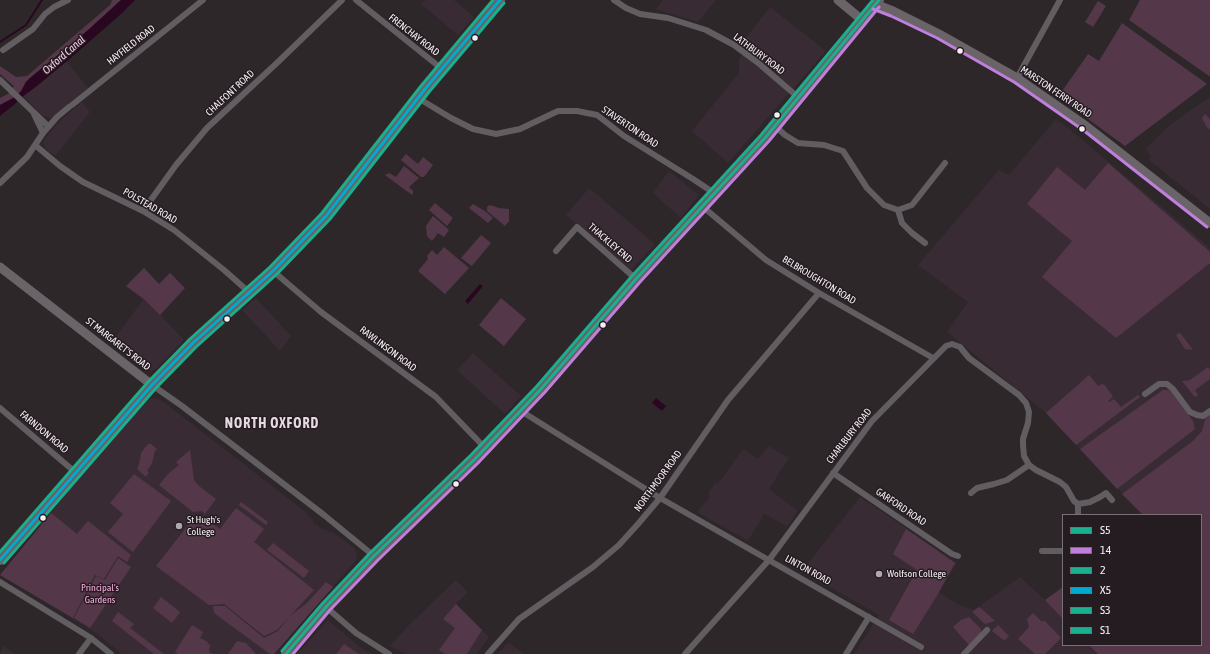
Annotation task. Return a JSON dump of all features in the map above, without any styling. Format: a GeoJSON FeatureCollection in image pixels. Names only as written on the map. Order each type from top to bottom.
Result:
{"type":"FeatureCollection","features":[{"type":"Feature","properties":{"kind":"main road"},"geometry":{"type":"LineString","coordinates":[[0,560],[152,385],[193,342],[273,271],[326,216],[418,98],[500,0]]}},
{"type":"Feature","properties":{"kind":"main road"},"geometry":{"type":"LineString","coordinates":[[838,0],[862,20]]}},
{"type":"Feature","properties":{"kind":"main road"},"geometry":{"type":"LineString","coordinates":[[286,654],[326,607],[374,556],[486,449],[541,389],[636,279],[775,126],[877,2]]}},
{"type":"Feature","properties":{"kind":"main road","name":"MARSTON FERRY ROAD"},"geometry":{"type":"LineString","coordinates":[[877,2],[940,34],[1017,78],[1086,126],[1210,223]]}},
{"type":"Feature","properties":{"kind":"main road","name":"ST MARGARET'S ROAD"},"geometry":{"type":"LineString","coordinates":[[0,267],[152,385]]}},
{"type":"Feature","properties":{"kind":"street"},"geometry":{"type":"LineString","coordinates":[[3,50],[33,29],[45,14],[54,7],[68,0]]}},
{"type":"Feature","properties":{"kind":"street","name":"HAYFIELD ROAD"},"geometry":{"type":"LineString","coordinates":[[0,184],[27,157],[48,126],[70,106],[203,0]]}},
{"type":"Feature","properties":{"kind":"street","name":"CHALFONT ROAD"},"geometry":{"type":"LineString","coordinates":[[143,211],[176,165],[207,128],[342,0]]}},
{"type":"Feature","properties":{"kind":"street","name":"FRENCHAY ROAD"},"geometry":{"type":"LineString","coordinates":[[356,0],[442,69]]}},
{"type":"Feature","properties":{"kind":"street","name":"LATHBURY ROAD"},"geometry":{"type":"LineString","coordinates":[[614,0],[626,8],[640,14],[668,18],[706,30],[734,45],[757,62],[798,98]]}},
{"type":"Feature","properties":{"kind":"street"},"geometry":{"type":"LineString","coordinates":[[1017,78],[1060,0]]}},
{"type":"Feature","properties":{"kind":"street"},"geometry":{"type":"LineString","coordinates":[[0,80],[30,107],[48,126]]}},
{"type":"Feature","properties":{"kind":"street","name":"STAVERTON ROAD"},"geometry":{"type":"LineString","coordinates":[[418,98],[451,118],[473,129],[496,134],[520,129],[558,111],[577,111],[597,115],[624,136],[693,178],[714,194]]}},
{"type":"Feature","properties":{"kind":"street"},"geometry":{"type":"LineString","coordinates":[[30,107],[43,132]]}},
{"type":"Feature","properties":{"kind":"street"},"geometry":{"type":"LineString","coordinates":[[775,126],[785,135],[798,143],[824,145],[843,151],[867,188],[884,205],[898,210],[912,205],[945,163]]}},
{"type":"Feature","properties":{"kind":"street","name":"POLSTEAD ROAD"},"geometry":{"type":"LineString","coordinates":[[35,145],[60,166],[83,182],[143,211],[174,230],[250,293]]}},
{"type":"Feature","properties":{"kind":"street","name":"BELBROUGHTON ROAD"},"geometry":{"type":"LineString","coordinates":[[702,206],[766,260],[933,358]]}},
{"type":"Feature","properties":{"kind":"street"},"geometry":{"type":"LineString","coordinates":[[898,210],[902,223],[925,243]]}},
{"type":"Feature","properties":{"kind":"street","name":"THACKLEY END"},"geometry":{"type":"LineString","coordinates":[[556,251],[577,227],[636,279]]}},
{"type":"Feature","properties":{"kind":"street","name":"RAWLINSON ROAD"},"geometry":{"type":"LineString","coordinates":[[273,271],[321,312],[436,397],[486,449]]}},
{"type":"Feature","properties":{"kind":"street","name":"NORTHMOOR ROAD"},"geometry":{"type":"LineString","coordinates":[[488,654],[519,620],[593,567],[619,545],[660,498],[728,400],[819,292]]}},
{"type":"Feature","properties":{"kind":"street","name":"CHARLBURY ROAD"},"geometry":{"type":"LineString","coordinates":[[685,654],[769,560],[872,421],[946,346],[952,344],[960,347],[969,358],[1026,403],[1029,412],[1023,445],[1024,456],[1029,465]]}},
{"type":"Feature","properties":{"kind":"street"},"geometry":{"type":"LineString","coordinates":[[1145,394],[1159,384],[1167,384],[1173,389],[1190,412],[1197,416],[1203,416],[1210,411]]}},
{"type":"Feature","properties":{"kind":"street","name":"ST MARGARET'S ROAD"},"geometry":{"type":"LineString","coordinates":[[152,385],[182,406],[324,515],[374,556]]}},
{"type":"Feature","properties":{"kind":"street","name":"FARNDON ROAD"},"geometry":{"type":"LineString","coordinates":[[0,408],[75,472]]}},
{"type":"Feature","properties":{"kind":"street","name":"LINTON ROAD"},"geometry":{"type":"LineString","coordinates":[[521,411],[660,498],[921,647]]}},
{"type":"Feature","properties":{"kind":"street"},"geometry":{"type":"LineString","coordinates":[[971,493],[977,488],[1007,480],[1029,465],[1060,482],[1066,487],[1074,501],[1078,504],[1078,514]]}},
{"type":"Feature","properties":{"kind":"street","name":"GARFORD ROAD"},"geometry":{"type":"LineString","coordinates":[[833,473],[952,554],[958,556]]}},
{"type":"Feature","properties":{"kind":"street"},"geometry":{"type":"LineString","coordinates":[[1078,504],[1090,502],[1100,497],[1108,490],[1112,500]]}},
{"type":"Feature","properties":{"kind":"street"},"geometry":{"type":"LineString","coordinates":[[1042,551],[1062,551]]}},
{"type":"Feature","properties":{"kind":"street"},"geometry":{"type":"LineString","coordinates":[[0,582],[91,638],[111,654]]}},
{"type":"Feature","properties":{"kind":"street"},"geometry":{"type":"LineString","coordinates":[[326,607],[356,633],[390,654]]}},
{"type":"Feature","properties":{"kind":"street"},"geometry":{"type":"LineString","coordinates":[[846,654],[869,617]]}},
{"type":"Feature","properties":{"kind":"street"},"geometry":{"type":"LineString","coordinates":[[964,654],[987,630]]}},
{"type":"Feature","properties":{"kind":"street"},"geometry":{"type":"LineString","coordinates":[[79,654],[91,638]]}},
{"type":"Feature","properties":{"kind":"shaded area"},"geometry":{"type":"Polygon","coordinates":[[[425,0],[454,0],[474,17],[458,35],[421,4],[425,0]]]}},
{"type":"Feature","properties":{"kind":"shaded area"},"geometry":{"type":"Polygon","coordinates":[[[663,0],[716,0],[698,22],[656,9],[663,0]]]}},
{"type":"Feature","properties":{"kind":"shaded area"},"geometry":{"type":"Polygon","coordinates":[[[770,7],[826,51],[728,163],[692,131],[739,73],[739,59],[749,47],[742,43],[770,7]]]}},
{"type":"Feature","properties":{"kind":"shaded area"},"geometry":{"type":"Polygon","coordinates":[[[66,61],[88,88],[51,118],[42,115],[23,96],[66,61]]]}},
{"type":"Feature","properties":{"kind":"shaded area"},"geometry":{"type":"Polygon","coordinates":[[[1210,97],[1210,209],[1149,160],[1151,157],[1146,149],[1167,127],[1210,97]]]}},
{"type":"Feature","properties":{"kind":"shaded area"},"geometry":{"type":"Polygon","coordinates":[[[82,102],[90,112],[55,156],[46,149],[43,143],[58,123],[82,102]]]}},
{"type":"Feature","properties":{"kind":"shaded area"},"geometry":{"type":"Polygon","coordinates":[[[1056,119],[1210,248],[1210,609],[1202,514],[1142,514],[1046,413],[947,332],[968,302],[918,265],[999,170],[1009,175],[1056,119]]]}},
{"type":"Feature","properties":{"kind":"shaded area"},"geometry":{"type":"Polygon","coordinates":[[[669,171],[699,195],[681,218],[653,193],[669,171]]]}},
{"type":"Feature","properties":{"kind":"shaded area"},"geometry":{"type":"Polygon","coordinates":[[[589,188],[655,244],[631,270],[566,215],[589,188]]]}},
{"type":"Feature","properties":{"kind":"shaded area"},"geometry":{"type":"Polygon","coordinates":[[[144,268],[159,284],[170,273],[185,288],[160,315],[184,340],[156,369],[151,371],[143,368],[111,343],[143,300],[126,286],[144,268]]]}},
{"type":"Feature","properties":{"kind":"shaded area"},"geometry":{"type":"Polygon","coordinates":[[[256,298],[291,336],[280,351],[242,310],[256,298]]]}},
{"type":"Feature","properties":{"kind":"shaded area"},"geometry":{"type":"Polygon","coordinates":[[[473,353],[521,396],[505,414],[457,370],[473,353]]]}},
{"type":"Feature","properties":{"kind":"shaded area","name":"St Hugh's College"},"geometry":{"type":"Polygon","coordinates":[[[154,398],[161,400],[307,513],[308,516],[314,520],[313,522],[322,529],[323,528],[329,532],[332,532],[356,551],[357,559],[274,654],[122,654],[95,632],[0,575],[66,494],[149,399],[154,398]]]}},
{"type":"Feature","properties":{"kind":"shaded area"},"geometry":{"type":"Polygon","coordinates":[[[768,446],[789,458],[769,489],[798,511],[787,526],[764,514],[748,541],[697,512],[709,498],[709,492],[716,482],[718,484],[743,449],[758,459],[768,446]]]}},
{"type":"Feature","properties":{"kind":"shaded area","name":"Wolfson College"},"geometry":{"type":"Polygon","coordinates":[[[860,497],[957,563],[938,592],[961,606],[974,610],[1020,577],[1045,600],[1062,588],[1062,646],[1151,646],[1139,654],[854,654],[879,615],[802,571],[860,497]]]}},
{"type":"Feature","properties":{"kind":"shaded area"},"geometry":{"type":"Polygon","coordinates":[[[456,580],[468,592],[456,604],[489,637],[477,654],[406,654],[390,646],[410,624],[456,580]]]}},
{"type":"Feature","properties":{"kind":"shaded area"},"geometry":{"type":"Polygon","coordinates":[[[328,620],[360,647],[372,654],[297,654],[328,620]]]}},
{"type":"Feature","properties":{"kind":"shaded area"},"geometry":{"type":"Polygon","coordinates":[[[508,642],[524,654],[498,654],[508,642]]]}},
{"type":"Feature","properties":{"kind":"shaded area"},"geometry":{"type":"Polygon","coordinates":[[[3,646],[16,654],[0,654],[3,646]]]}},
{"type":"Feature","properties":{"kind":"green space"},"geometry":{"type":"Polygon","coordinates":[[[112,0],[121,0],[87,31],[30,78],[26,82],[22,91],[15,97],[0,105],[0,98],[8,94],[14,86],[0,74],[0,66],[16,77],[27,76],[110,5],[112,0]]]}},
{"type":"Feature","properties":{"kind":"green space"},"geometry":{"type":"Polygon","coordinates":[[[1140,0],[1210,0],[1210,76],[1129,20],[1140,0]]]}},
{"type":"Feature","properties":{"kind":"green space"},"geometry":{"type":"Polygon","coordinates":[[[1098,1],[1106,6],[1093,27],[1085,22],[1098,1]]]}},
{"type":"Feature","properties":{"kind":"green space"},"geometry":{"type":"Polygon","coordinates":[[[1122,23],[1207,84],[1125,146],[1058,97],[1088,54],[1099,61],[1122,23]]]}},
{"type":"Feature","properties":{"kind":"green space"},"geometry":{"type":"Polygon","coordinates":[[[1205,114],[1210,119],[1210,130],[1202,118],[1205,114]]]}},
{"type":"Feature","properties":{"kind":"green space"},"geometry":{"type":"Polygon","coordinates":[[[406,154],[418,164],[423,157],[433,165],[424,177],[421,177],[401,160],[406,154]]]}},
{"type":"Feature","properties":{"kind":"green space"},"geometry":{"type":"Polygon","coordinates":[[[1108,163],[1210,252],[1210,263],[1116,338],[1042,277],[1072,241],[1027,204],[1057,167],[1085,190],[1108,163]]]}},
{"type":"Feature","properties":{"kind":"green space"},"geometry":{"type":"Polygon","coordinates":[[[404,166],[419,178],[409,187],[413,191],[412,195],[385,175],[389,173],[396,177],[404,166]]]}},
{"type":"Feature","properties":{"kind":"green space"},"geometry":{"type":"Polygon","coordinates":[[[435,203],[453,218],[447,226],[429,210],[435,203]]]}},
{"type":"Feature","properties":{"kind":"green space"},"geometry":{"type":"Polygon","coordinates":[[[473,204],[493,218],[488,223],[469,208],[473,204]]]}},
{"type":"Feature","properties":{"kind":"green space"},"geometry":{"type":"Polygon","coordinates":[[[490,205],[509,209],[509,221],[505,226],[487,211],[487,207],[490,205]]]}},
{"type":"Feature","properties":{"kind":"green space"},"geometry":{"type":"Polygon","coordinates":[[[433,216],[449,230],[444,237],[438,233],[432,241],[427,236],[426,226],[433,216]]]}},
{"type":"Feature","properties":{"kind":"green space"},"geometry":{"type":"Polygon","coordinates":[[[481,235],[491,243],[472,266],[461,258],[481,235]]]}},
{"type":"Feature","properties":{"kind":"green space"},"geometry":{"type":"Polygon","coordinates":[[[444,247],[469,268],[445,294],[418,271],[428,259],[427,256],[432,250],[437,255],[444,247]]]}},
{"type":"Feature","properties":{"kind":"green space"},"geometry":{"type":"Polygon","coordinates":[[[144,268],[159,284],[170,273],[185,288],[160,315],[144,299],[126,286],[144,268]]]}},
{"type":"Feature","properties":{"kind":"green space"},"geometry":{"type":"Polygon","coordinates":[[[501,298],[526,319],[504,346],[479,325],[501,298]]]}},
{"type":"Feature","properties":{"kind":"green space"},"geometry":{"type":"Polygon","coordinates":[[[1179,333],[1193,350],[1185,349],[1176,335],[1179,333]]]}},
{"type":"Feature","properties":{"kind":"green space"},"geometry":{"type":"Polygon","coordinates":[[[1208,367],[1210,370],[1210,379],[1195,390],[1198,395],[1195,397],[1182,381],[1190,380],[1208,367]]]}},
{"type":"Feature","properties":{"kind":"green space"},"geometry":{"type":"Polygon","coordinates":[[[1089,375],[1098,386],[1102,384],[1105,385],[1113,397],[1108,401],[1109,402],[1114,399],[1121,407],[1138,395],[1140,397],[1076,445],[1046,413],[1089,375]]]}},
{"type":"Feature","properties":{"kind":"green space"},"geometry":{"type":"Polygon","coordinates":[[[1163,390],[1173,392],[1193,421],[1195,429],[1117,489],[1080,449],[1163,390]]]}},
{"type":"Feature","properties":{"kind":"green space"},"geometry":{"type":"Polygon","coordinates":[[[1210,414],[1210,654],[1098,654],[1090,646],[1202,646],[1202,514],[1142,514],[1122,494],[1193,441],[1202,431],[1206,417],[1210,414]]]}},
{"type":"Feature","properties":{"kind":"green space"},"geometry":{"type":"Polygon","coordinates":[[[148,444],[151,444],[157,449],[155,451],[152,463],[147,471],[149,472],[146,477],[137,469],[141,453],[148,444]]]}},
{"type":"Feature","properties":{"kind":"green space"},"geometry":{"type":"Polygon","coordinates":[[[190,450],[194,480],[199,486],[216,499],[205,514],[202,511],[193,512],[159,485],[168,474],[179,465],[176,462],[190,450]]]}},
{"type":"Feature","properties":{"kind":"green space"},"geometry":{"type":"Polygon","coordinates":[[[134,474],[171,501],[133,552],[108,532],[123,514],[110,503],[134,474]]]}},
{"type":"Feature","properties":{"kind":"green space"},"geometry":{"type":"Polygon","coordinates":[[[241,502],[268,522],[266,525],[239,505],[241,502]]]}},
{"type":"Feature","properties":{"kind":"green space"},"geometry":{"type":"Polygon","coordinates":[[[236,508],[264,529],[254,542],[314,590],[277,630],[264,636],[224,604],[209,605],[156,566],[193,519],[205,519],[220,529],[236,508]]]}},
{"type":"Feature","properties":{"kind":"green space"},"geometry":{"type":"Polygon","coordinates":[[[51,513],[77,534],[88,521],[131,555],[127,562],[118,556],[104,579],[95,575],[73,618],[0,575],[51,513]]]}},
{"type":"Feature","properties":{"kind":"green space"},"geometry":{"type":"Polygon","coordinates":[[[906,529],[955,563],[913,634],[889,620],[917,570],[893,554],[906,529]]]}},
{"type":"Feature","properties":{"kind":"green space"},"geometry":{"type":"Polygon","coordinates":[[[273,543],[309,571],[304,578],[267,550],[273,543]]]}},
{"type":"Feature","properties":{"kind":"green space","name":"Principal's Gardens"},"geometry":{"type":"Polygon","coordinates":[[[118,558],[131,567],[90,628],[74,618],[96,576],[105,580],[118,558]]]}},
{"type":"Feature","properties":{"kind":"green space"},"geometry":{"type":"Polygon","coordinates":[[[326,582],[333,587],[274,654],[270,654],[214,613],[213,606],[225,606],[264,638],[278,631],[289,617],[306,604],[326,582]]]}},
{"type":"Feature","properties":{"kind":"green space"},"geometry":{"type":"Polygon","coordinates":[[[1062,588],[1062,618],[1045,600],[1062,588]]]}},
{"type":"Feature","properties":{"kind":"green space"},"geometry":{"type":"Polygon","coordinates":[[[161,597],[180,612],[172,623],[153,608],[161,597]]]}},
{"type":"Feature","properties":{"kind":"green space"},"geometry":{"type":"Polygon","coordinates":[[[456,604],[482,630],[467,654],[445,654],[439,650],[455,628],[443,619],[456,604]]]}},
{"type":"Feature","properties":{"kind":"green space"},"geometry":{"type":"Polygon","coordinates":[[[979,607],[995,621],[985,624],[972,612],[979,607]]]}},
{"type":"Feature","properties":{"kind":"green space"},"geometry":{"type":"Polygon","coordinates":[[[118,612],[134,624],[130,628],[164,654],[154,654],[112,621],[118,612]]]}},
{"type":"Feature","properties":{"kind":"green space"},"geometry":{"type":"Polygon","coordinates":[[[1033,613],[1041,621],[1045,621],[1061,638],[1045,654],[1035,654],[1018,639],[1029,627],[1027,619],[1033,613]]]}},
{"type":"Feature","properties":{"kind":"green space"},"geometry":{"type":"Polygon","coordinates":[[[969,617],[981,629],[981,633],[969,645],[953,627],[961,620],[969,617]]]}},
{"type":"Feature","properties":{"kind":"green space"},"geometry":{"type":"Polygon","coordinates":[[[192,625],[203,632],[200,638],[208,642],[207,643],[210,645],[209,652],[213,654],[178,654],[175,652],[192,625]]]}},
{"type":"Feature","properties":{"kind":"green space"},"geometry":{"type":"Polygon","coordinates":[[[998,625],[1009,636],[1005,640],[992,631],[998,625]]]}},
{"type":"Feature","properties":{"kind":"green space"},"geometry":{"type":"Polygon","coordinates":[[[237,641],[246,643],[256,654],[228,654],[237,641]]]}},
{"type":"Feature","properties":{"kind":"green space"},"geometry":{"type":"Polygon","coordinates":[[[344,644],[359,654],[336,654],[344,644]]]}},
{"type":"Feature","properties":{"kind":"water","name":"Oxford Canal"},"geometry":{"type":"Polygon","coordinates":[[[121,0],[135,0],[73,56],[0,116],[0,105],[15,97],[30,78],[87,31],[121,0]]]}},
{"type":"Feature","properties":{"kind":"water"},"geometry":{"type":"Polygon","coordinates":[[[480,284],[483,286],[468,304],[465,301],[480,284]]]}},
{"type":"Feature","properties":{"kind":"water"},"geometry":{"type":"Polygon","coordinates":[[[656,398],[666,406],[662,411],[652,403],[656,398]]]}},
{"type":"Feature","properties":{"kind":"waterway"},"geometry":{"type":"LineString","coordinates":[[0,42],[26,25],[42,0]]}},
{"type":"Feature","properties":{"kind":"transit line","name":"S1"},"geometry":{"type":"LineString","coordinates":[[0,552],[148,382],[190,339],[270,267],[322,213],[421,86],[493,0]]}},
{"type":"Feature","properties":{"kind":"transit line","name":"X5"},"geometry":{"type":"LineString","coordinates":[[0,560],[152,385],[193,343],[273,271],[326,216],[425,89],[500,0]]}},
{"type":"Feature","properties":{"kind":"transit line","name":"2"},"geometry":{"type":"LineString","coordinates":[[282,651],[322,604],[370,553],[471,455],[537,386],[632,276],[761,135],[873,0]]}},
{"type":"Feature","properties":{"kind":"transit line","name":"S5"},"geometry":{"type":"LineString","coordinates":[[286,654],[326,607],[374,556],[475,459],[541,389],[636,279],[765,138],[879,0]]}},
{"type":"Feature","properties":{"kind":"transit line","name":"S3"},"geometry":{"type":"LineString","coordinates":[[4,563],[156,388],[196,347],[277,274],[330,219],[429,92],[504,3]]}},
{"type":"Feature","properties":{"kind":"transit line","name":"14"},"geometry":{"type":"LineString","coordinates":[[293,654],[330,610],[378,560],[478,463],[545,392],[640,282],[769,141],[879,7]]}},
{"type":"Feature","properties":{"kind":"transit line","name":"14"},"geometry":{"type":"LineString","coordinates":[[873,9],[937,38],[1014,82],[1083,130],[1207,227]]}},
{"type":"Feature","properties":{"kind":"place","name":"St Hugh's College"},"geometry":{"type":"Point","coordinates":[179,526]}},
{"type":"Feature","properties":{"kind":"place","name":"Wolfson College"},"geometry":{"type":"Point","coordinates":[879,574]}},
{"type":"Feature","properties":{"kind":"district","name":"NORTH OXFORD"},"geometry":{"type":"Point","coordinates":[272,424]}}]}
